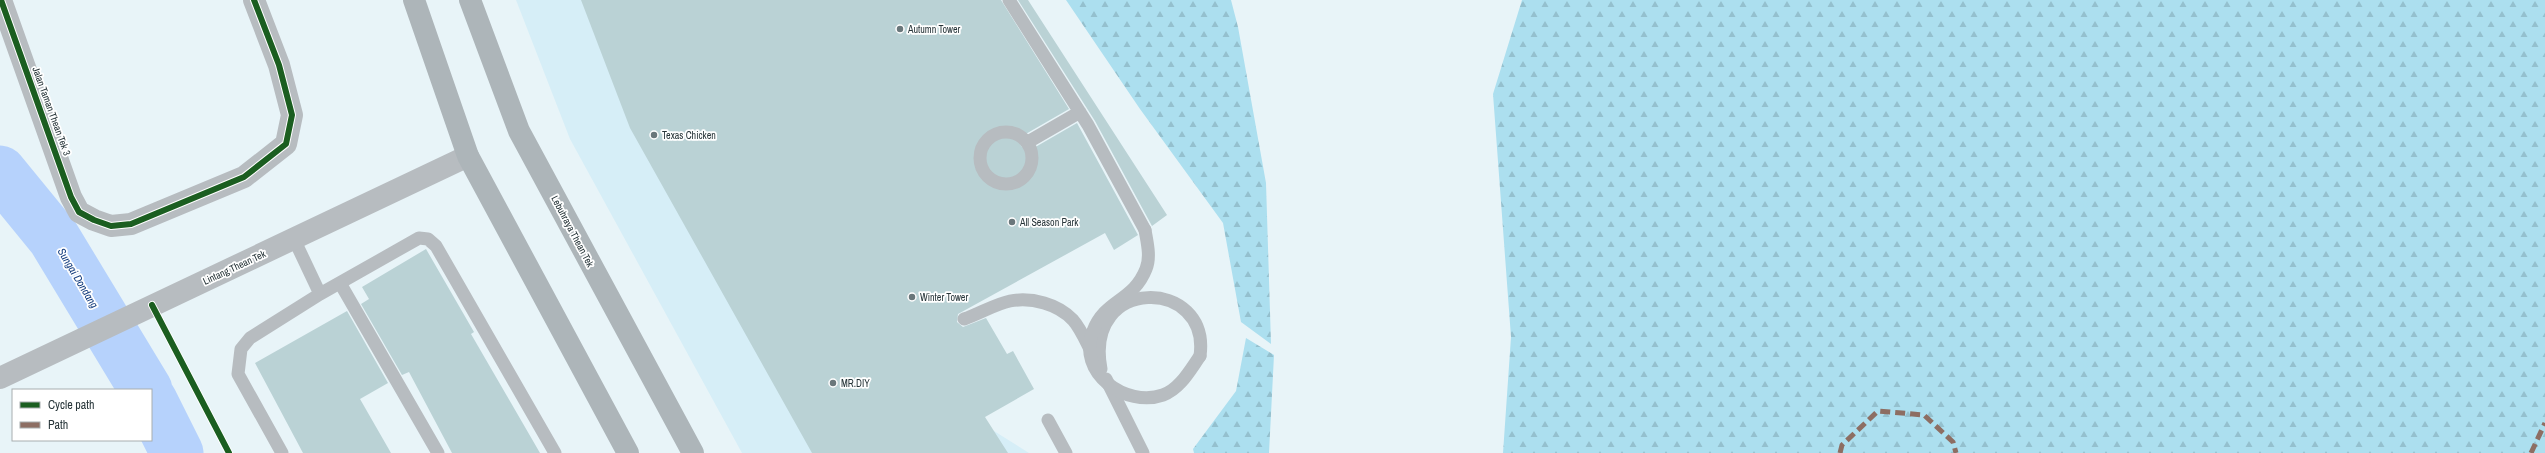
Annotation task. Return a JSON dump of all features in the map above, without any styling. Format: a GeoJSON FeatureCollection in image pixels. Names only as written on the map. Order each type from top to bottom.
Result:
{"type":"FeatureCollection","features":[{"type":"Feature","properties":{"kind":"main road"},"geometry":{"type":"LineString","coordinates":[[414,0],[468,156],[628,453]]}},
{"type":"Feature","properties":{"kind":"main road","name":"Lebuhraya Thean Tek"},"geometry":{"type":"LineString","coordinates":[[470,0],[519,131],[693,453]]}},
{"type":"Feature","properties":{"kind":"street","name":"Jalan Taman Thean Tek 3"},"geometry":{"type":"LineString","coordinates":[[1,0],[72,197],[79,212],[94,220],[111,226],[131,224],[244,177],[286,144],[292,115],[279,65],[254,0]]}},
{"type":"Feature","properties":{"kind":"street","name":"Lintang Thean Tek"},"geometry":{"type":"LineString","coordinates":[[0,378],[468,156]]}},
{"type":"Feature","properties":{"kind":"lane"},"geometry":{"type":"LineString","coordinates":[[1009,0],[1080,112],[1145,230],[1149,249],[1147,267],[1138,286],[1111,305],[1099,317],[1092,333],[1090,350],[1094,366],[1103,379],[1115,390],[1130,397],[1148,398],[1164,395],[1178,386],[1200,356],[1202,340],[1196,323],[1184,309],[1169,300],[1151,297],[1133,300],[1118,308],[1106,320],[1099,335],[1098,352],[1101,369]]}},
{"type":"Feature","properties":{"kind":"lane"},"geometry":{"type":"LineString","coordinates":[[1028,142],[1080,112]]}},
{"type":"Feature","properties":{"kind":"lane"},"geometry":{"type":"LineString","coordinates":[[997,133],[1014,133],[1028,142],[1031,150],[1030,167],[1019,181],[1010,184],[993,181],[981,168],[980,151],[984,143],[997,133]]}},
{"type":"Feature","properties":{"kind":"lane"},"geometry":{"type":"LineString","coordinates":[[294,238],[320,294]]}},
{"type":"Feature","properties":{"kind":"lane"},"geometry":{"type":"LineString","coordinates":[[282,453],[238,374],[238,360],[241,349],[250,338],[320,294],[419,238],[432,242],[436,246],[555,453]]}},
{"type":"Feature","properties":{"kind":"lane"},"geometry":{"type":"LineString","coordinates":[[340,282],[438,453]]}},
{"type":"Feature","properties":{"kind":"lane"},"geometry":{"type":"LineString","coordinates":[[964,320],[1010,301],[1030,300],[1062,309],[1074,321],[1101,369],[1143,453]]}},
{"type":"Feature","properties":{"kind":"lane"},"geometry":{"type":"LineString","coordinates":[[1048,420],[1066,453]]}},
{"type":"Feature","properties":{"kind":"shaded area"},"geometry":{"type":"Polygon","coordinates":[[[516,0],[732,0],[968,444],[994,431],[1029,453],[742,453],[570,139],[516,0]]]}},
{"type":"Feature","properties":{"kind":"green space"},"geometry":{"type":"Polygon","coordinates":[[[1066,0],[1231,0],[1238,27],[1266,183],[1271,344],[1241,322],[1223,223],[1140,109],[1066,0]]]}},
{"type":"Feature","properties":{"kind":"green space"},"geometry":{"type":"Polygon","coordinates":[[[1522,0],[2545,0],[2545,453],[1503,453],[1511,337],[1493,94],[1522,0]]]}},
{"type":"Feature","properties":{"kind":"green space"},"geometry":{"type":"Polygon","coordinates":[[[1246,338],[1274,355],[1269,453],[1194,453],[1193,449],[1236,391],[1246,338]]]}},
{"type":"Feature","properties":{"kind":"building"},"geometry":{"type":"Polygon","coordinates":[[[581,0],[1001,0],[1069,109],[1024,135],[1020,142],[1021,146],[1028,150],[1032,149],[1077,123],[1138,235],[1114,250],[1105,233],[958,314],[957,322],[963,327],[986,318],[1007,354],[1013,351],[1034,389],[985,417],[1008,453],[812,453],[630,128],[581,0]]]}},
{"type":"Feature","properties":{"kind":"building"},"geometry":{"type":"Polygon","coordinates":[[[1018,0],[1028,0],[1167,215],[1152,226],[1095,121],[1018,0]]]}},
{"type":"Feature","properties":{"kind":"building"},"geometry":{"type":"Polygon","coordinates":[[[426,249],[474,332],[471,334],[540,453],[452,453],[409,372],[402,375],[361,304],[369,299],[362,287],[426,249]]]}},
{"type":"Feature","properties":{"kind":"building"},"geometry":{"type":"Polygon","coordinates":[[[347,311],[388,383],[360,399],[391,453],[303,453],[255,363],[347,311]]]}},
{"type":"Feature","properties":{"kind":"waterway","name":"Sungai Dondang"},"geometry":{"type":"LineString","coordinates":[[0,172],[54,238],[145,389]]}},
{"type":"Feature","properties":{"kind":"waterway","name":"Sungai Dondang"},"geometry":{"type":"LineString","coordinates":[[152,403],[177,453]]}},
{"type":"Feature","properties":{"kind":"marked path"},"geometry":{"type":"LineString","coordinates":[[1840,453],[1842,445],[1878,411],[1924,415],[1953,442],[1956,453]]}},
{"type":"Feature","properties":{"kind":"marked path"},"geometry":{"type":"LineString","coordinates":[[2531,453],[2545,423]]}},
{"type":"Feature","properties":{"kind":"cycle path"},"geometry":{"type":"LineString","coordinates":[[1,0],[71,197],[79,212],[94,220],[111,226],[131,224],[244,177],[286,144],[292,115],[279,65],[254,0]]}},
{"type":"Feature","properties":{"kind":"cycle path"},"geometry":{"type":"LineString","coordinates":[[152,305],[229,453]]}},
{"type":"Feature","properties":{"kind":"place","name":"Autumn Tower"},"geometry":{"type":"Point","coordinates":[900,29]}},
{"type":"Feature","properties":{"kind":"place","name":"Texas Chicken"},"geometry":{"type":"Point","coordinates":[654,135]}},
{"type":"Feature","properties":{"kind":"place","name":"All Season Park"},"geometry":{"type":"Point","coordinates":[1012,222]}},
{"type":"Feature","properties":{"kind":"place","name":"Winter Tower"},"geometry":{"type":"Point","coordinates":[912,297]}},
{"type":"Feature","properties":{"kind":"place","name":"MR.DIY"},"geometry":{"type":"Point","coordinates":[833,383]}}]}
